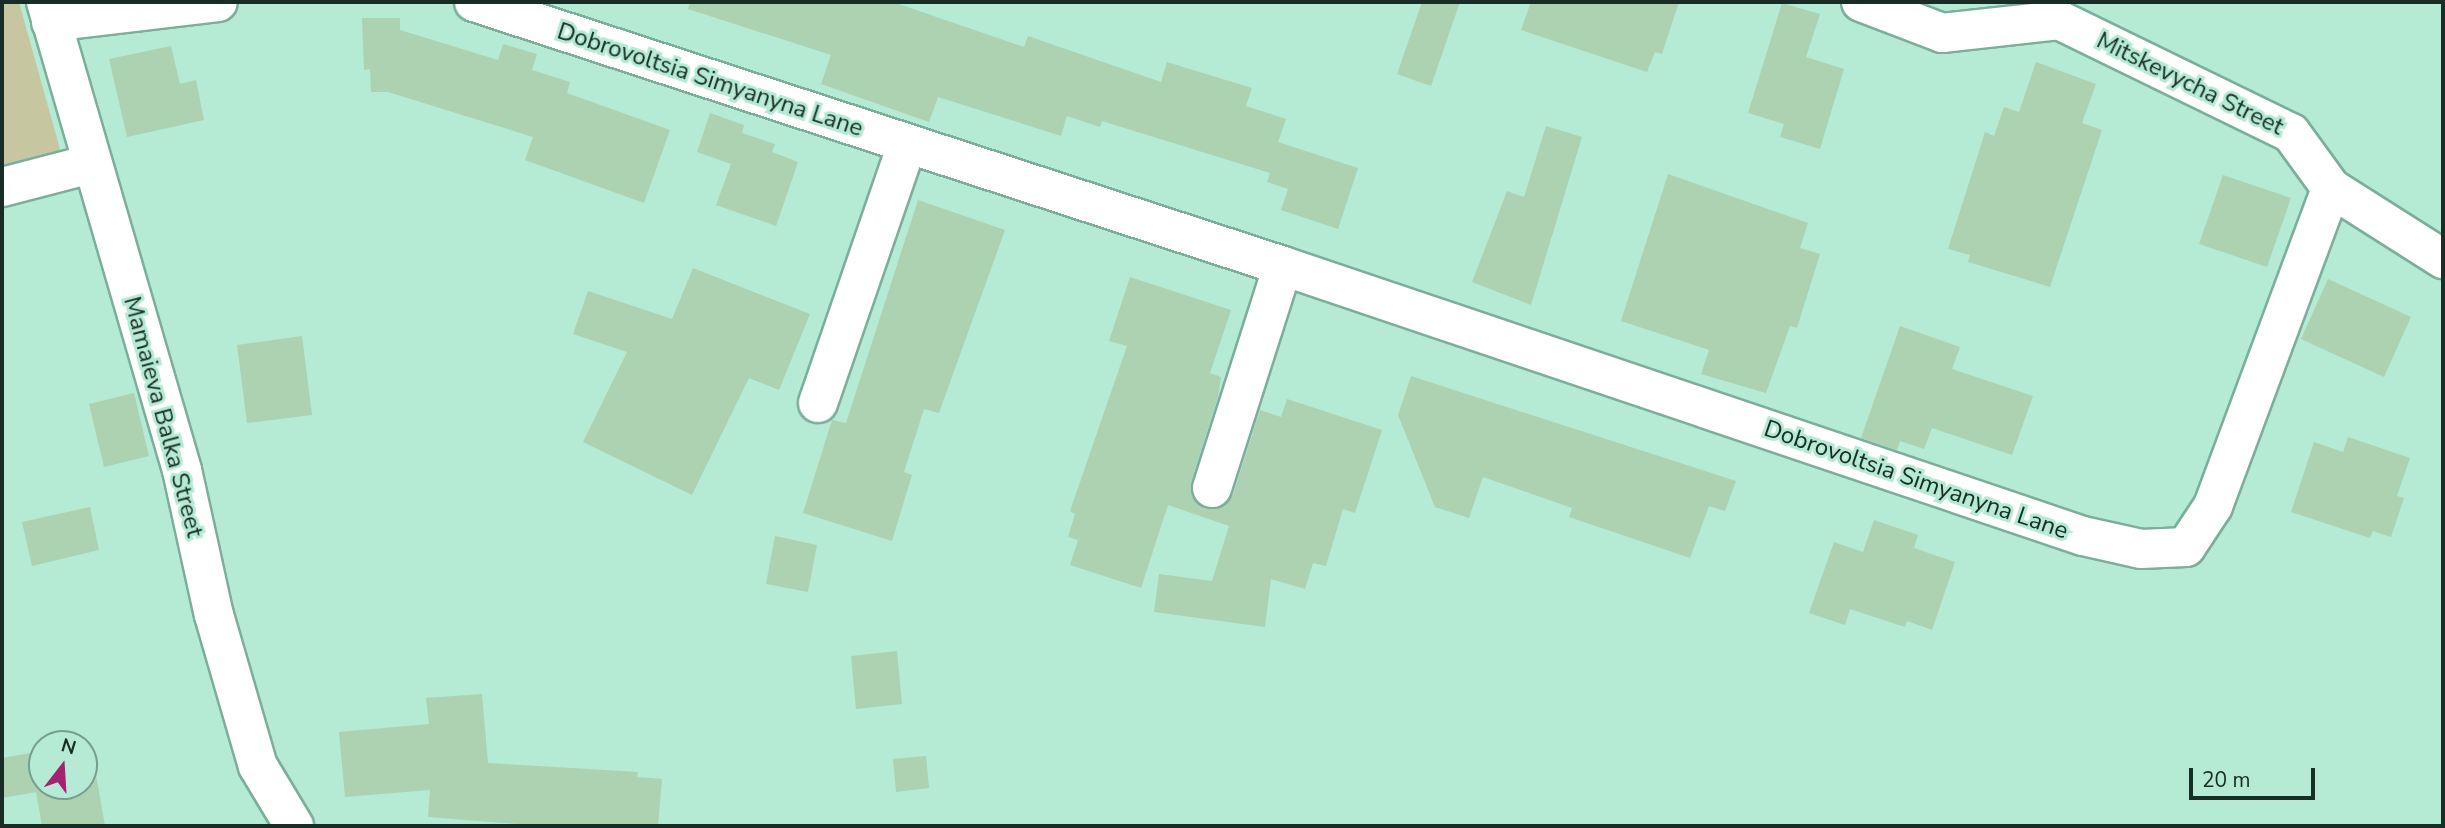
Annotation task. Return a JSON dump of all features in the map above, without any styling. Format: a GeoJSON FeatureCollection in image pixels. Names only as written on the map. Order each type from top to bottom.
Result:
{"type":"FeatureCollection","features":[{"type":"Feature","properties":{"kind":"street"},"geometry":{"type":"LineString","coordinates":[[49,12],[218,2]]}},
{"type":"Feature","properties":{"kind":"street","name":"Dobrovoltsia Simyanyna Lane"},"geometry":{"type":"LineString","coordinates":[[474,2],[1283,266],[2083,536],[2141,549],[2186,547],[2213,506],[2331,188]]}},
{"type":"Feature","properties":{"kind":"street","name":"Mitskevycha Street"},"geometry":{"type":"LineString","coordinates":[[1861,2],[1942,33],[2062,11],[2291,133],[2331,188],[2443,259]]}},
{"type":"Feature","properties":{"kind":"street","name":"Mamaieva Balka Street"},"geometry":{"type":"LineString","coordinates":[[49,12],[182,470],[214,615],[258,766],[294,826]]}},
{"type":"Feature","properties":{"kind":"street"},"geometry":{"type":"LineString","coordinates":[[818,403],[907,145]]}},
{"type":"Feature","properties":{"kind":"street"},"geometry":{"type":"LineString","coordinates":[[2,187],[91,164]]}},
{"type":"Feature","properties":{"kind":"street"},"geometry":{"type":"LineString","coordinates":[[1212,488],[1283,266]]}},
{"type":"Feature","properties":{"kind":"green space"},"geometry":{"type":"Polygon","coordinates":[[[2,2],[19,2],[61,153],[2,169],[2,2]]]}},
{"type":"Feature","properties":{"kind":"building"},"geometry":{"type":"Polygon","coordinates":[[[690,2],[893,2],[1024,47],[1028,36],[1161,82],[1167,62],[1252,88],[1246,106],[1286,119],[1278,142],[1358,168],[1338,229],[1281,210],[1288,189],[1267,182],[1270,173],[1102,121],[1100,127],[1067,116],[1061,136],[938,97],[929,122],[821,84],[831,55],[688,9],[690,2]]]}},
{"type":"Feature","properties":{"kind":"building"},"geometry":{"type":"Polygon","coordinates":[[[1422,2],[1460,2],[1431,86],[1397,74],[1422,2]]]}},
{"type":"Feature","properties":{"kind":"building"},"geometry":{"type":"Polygon","coordinates":[[[1531,2],[1679,2],[1662,54],[1655,52],[1647,72],[1521,30],[1531,2]]]}},
{"type":"Feature","properties":{"kind":"building"},"geometry":{"type":"Polygon","coordinates":[[[1782,3],[1820,14],[1806,57],[1844,69],[1820,149],[1780,137],[1784,124],[1748,113],[1782,3]]]}},
{"type":"Feature","properties":{"kind":"building"},"geometry":{"type":"Polygon","coordinates":[[[362,18],[400,18],[400,30],[498,60],[503,44],[537,54],[532,70],[570,82],[567,93],[670,130],[644,203],[525,160],[533,137],[388,92],[371,92],[370,69],[364,70],[362,18]]]}},
{"type":"Feature","properties":{"kind":"building"},"geometry":{"type":"Polygon","coordinates":[[[171,46],[180,84],[196,80],[204,120],[127,137],[109,59],[171,46]]]}},
{"type":"Feature","properties":{"kind":"building"},"geometry":{"type":"Polygon","coordinates":[[[2036,62],[2096,84],[2082,123],[2102,130],[2050,287],[1968,262],[1970,255],[1948,249],[1985,132],[1994,136],[2004,107],[2019,112],[2036,62]]]}},
{"type":"Feature","properties":{"kind":"building"},"geometry":{"type":"Polygon","coordinates":[[[710,113],[744,125],[742,133],[775,144],[772,152],[798,162],[776,226],[716,205],[731,164],[697,152],[710,113]]]}},
{"type":"Feature","properties":{"kind":"building"},"geometry":{"type":"Polygon","coordinates":[[[1546,126],[1582,137],[1531,305],[1472,282],[1507,191],[1524,197],[1546,126]]]}},
{"type":"Feature","properties":{"kind":"building"},"geometry":{"type":"Polygon","coordinates":[[[1668,174],[1808,223],[1800,248],[1820,254],[1797,328],[1790,326],[1766,393],[1701,374],[1709,350],[1621,321],[1668,174]]]}},
{"type":"Feature","properties":{"kind":"building"},"geometry":{"type":"Polygon","coordinates":[[[2223,175],[2291,198],[2267,267],[2199,244],[2223,175]]]}},
{"type":"Feature","properties":{"kind":"building"},"geometry":{"type":"Polygon","coordinates":[[[918,200],[1005,230],[939,413],[924,409],[904,472],[912,475],[892,541],[803,513],[832,420],[846,423],[918,200]]]}},
{"type":"Feature","properties":{"kind":"building"},"geometry":{"type":"Polygon","coordinates":[[[693,268],[810,314],[779,390],[749,378],[692,495],[583,442],[627,352],[573,334],[588,291],[672,319],[693,268]]]}},
{"type":"Feature","properties":{"kind":"building"},"geometry":{"type":"Polygon","coordinates":[[[1130,277],[1231,310],[1210,373],[1221,377],[1218,397],[1191,482],[1191,493],[1205,509],[1217,509],[1233,495],[1260,410],[1281,417],[1287,399],[1382,430],[1355,513],[1343,509],[1326,566],[1313,563],[1305,589],[1271,579],[1265,627],[1154,612],[1159,574],[1212,581],[1229,526],[1168,505],[1141,588],[1070,565],[1078,540],[1068,537],[1075,514],[1070,511],[1127,346],[1109,341],[1130,277]]]}},
{"type":"Feature","properties":{"kind":"building"},"geometry":{"type":"Polygon","coordinates":[[[2328,279],[2411,317],[2384,377],[2301,339],[2328,279]]]}},
{"type":"Feature","properties":{"kind":"building"},"geometry":{"type":"Polygon","coordinates":[[[1900,326],[1960,347],[1952,369],[2033,396],[2012,455],[1932,428],[1924,449],[1900,441],[1897,450],[1861,438],[1900,326]]]}},
{"type":"Feature","properties":{"kind":"building"},"geometry":{"type":"Polygon","coordinates":[[[302,336],[312,415],[247,423],[237,345],[302,336]]]}},
{"type":"Feature","properties":{"kind":"building"},"geometry":{"type":"Polygon","coordinates":[[[1411,376],[1736,481],[1725,511],[1709,506],[1690,558],[1569,517],[1572,508],[1483,477],[1469,518],[1435,507],[1398,415],[1411,376]]]}},
{"type":"Feature","properties":{"kind":"building"},"geometry":{"type":"Polygon","coordinates":[[[134,393],[149,456],[104,467],[89,404],[134,393]]]}},
{"type":"Feature","properties":{"kind":"building"},"geometry":{"type":"Polygon","coordinates":[[[2348,437],[2410,458],[2397,496],[2404,498],[2391,537],[2373,531],[2370,538],[2291,512],[2314,442],[2343,452],[2348,437]]]}},
{"type":"Feature","properties":{"kind":"building"},"geometry":{"type":"Polygon","coordinates":[[[90,507],[99,550],[32,566],[22,522],[90,507]]]}},
{"type":"Feature","properties":{"kind":"building"},"geometry":{"type":"Polygon","coordinates":[[[1874,520],[1918,535],[1914,548],[1955,562],[1932,630],[1907,621],[1905,627],[1850,609],[1845,625],[1809,613],[1834,542],[1863,552],[1874,520]]]}},
{"type":"Feature","properties":{"kind":"building"},"geometry":{"type":"Polygon","coordinates":[[[775,536],[817,545],[808,592],[766,584],[775,536]]]}},
{"type":"Feature","properties":{"kind":"building"},"geometry":{"type":"Polygon","coordinates":[[[897,651],[902,704],[856,709],[851,656],[897,651]]]}},
{"type":"Feature","properties":{"kind":"building"},"geometry":{"type":"Polygon","coordinates":[[[482,694],[488,763],[638,772],[637,777],[662,779],[658,826],[542,826],[428,817],[430,790],[345,797],[339,732],[429,724],[426,698],[482,694]]]}},
{"type":"Feature","properties":{"kind":"building"},"geometry":{"type":"Polygon","coordinates":[[[28,753],[28,793],[2,798],[2,758],[28,753]]]}},
{"type":"Feature","properties":{"kind":"building"},"geometry":{"type":"Polygon","coordinates":[[[926,756],[929,788],[896,792],[893,759],[926,756]]]}},
{"type":"Feature","properties":{"kind":"building"},"geometry":{"type":"Polygon","coordinates":[[[98,786],[105,826],[42,826],[37,800],[98,800],[98,786]]]}}]}
